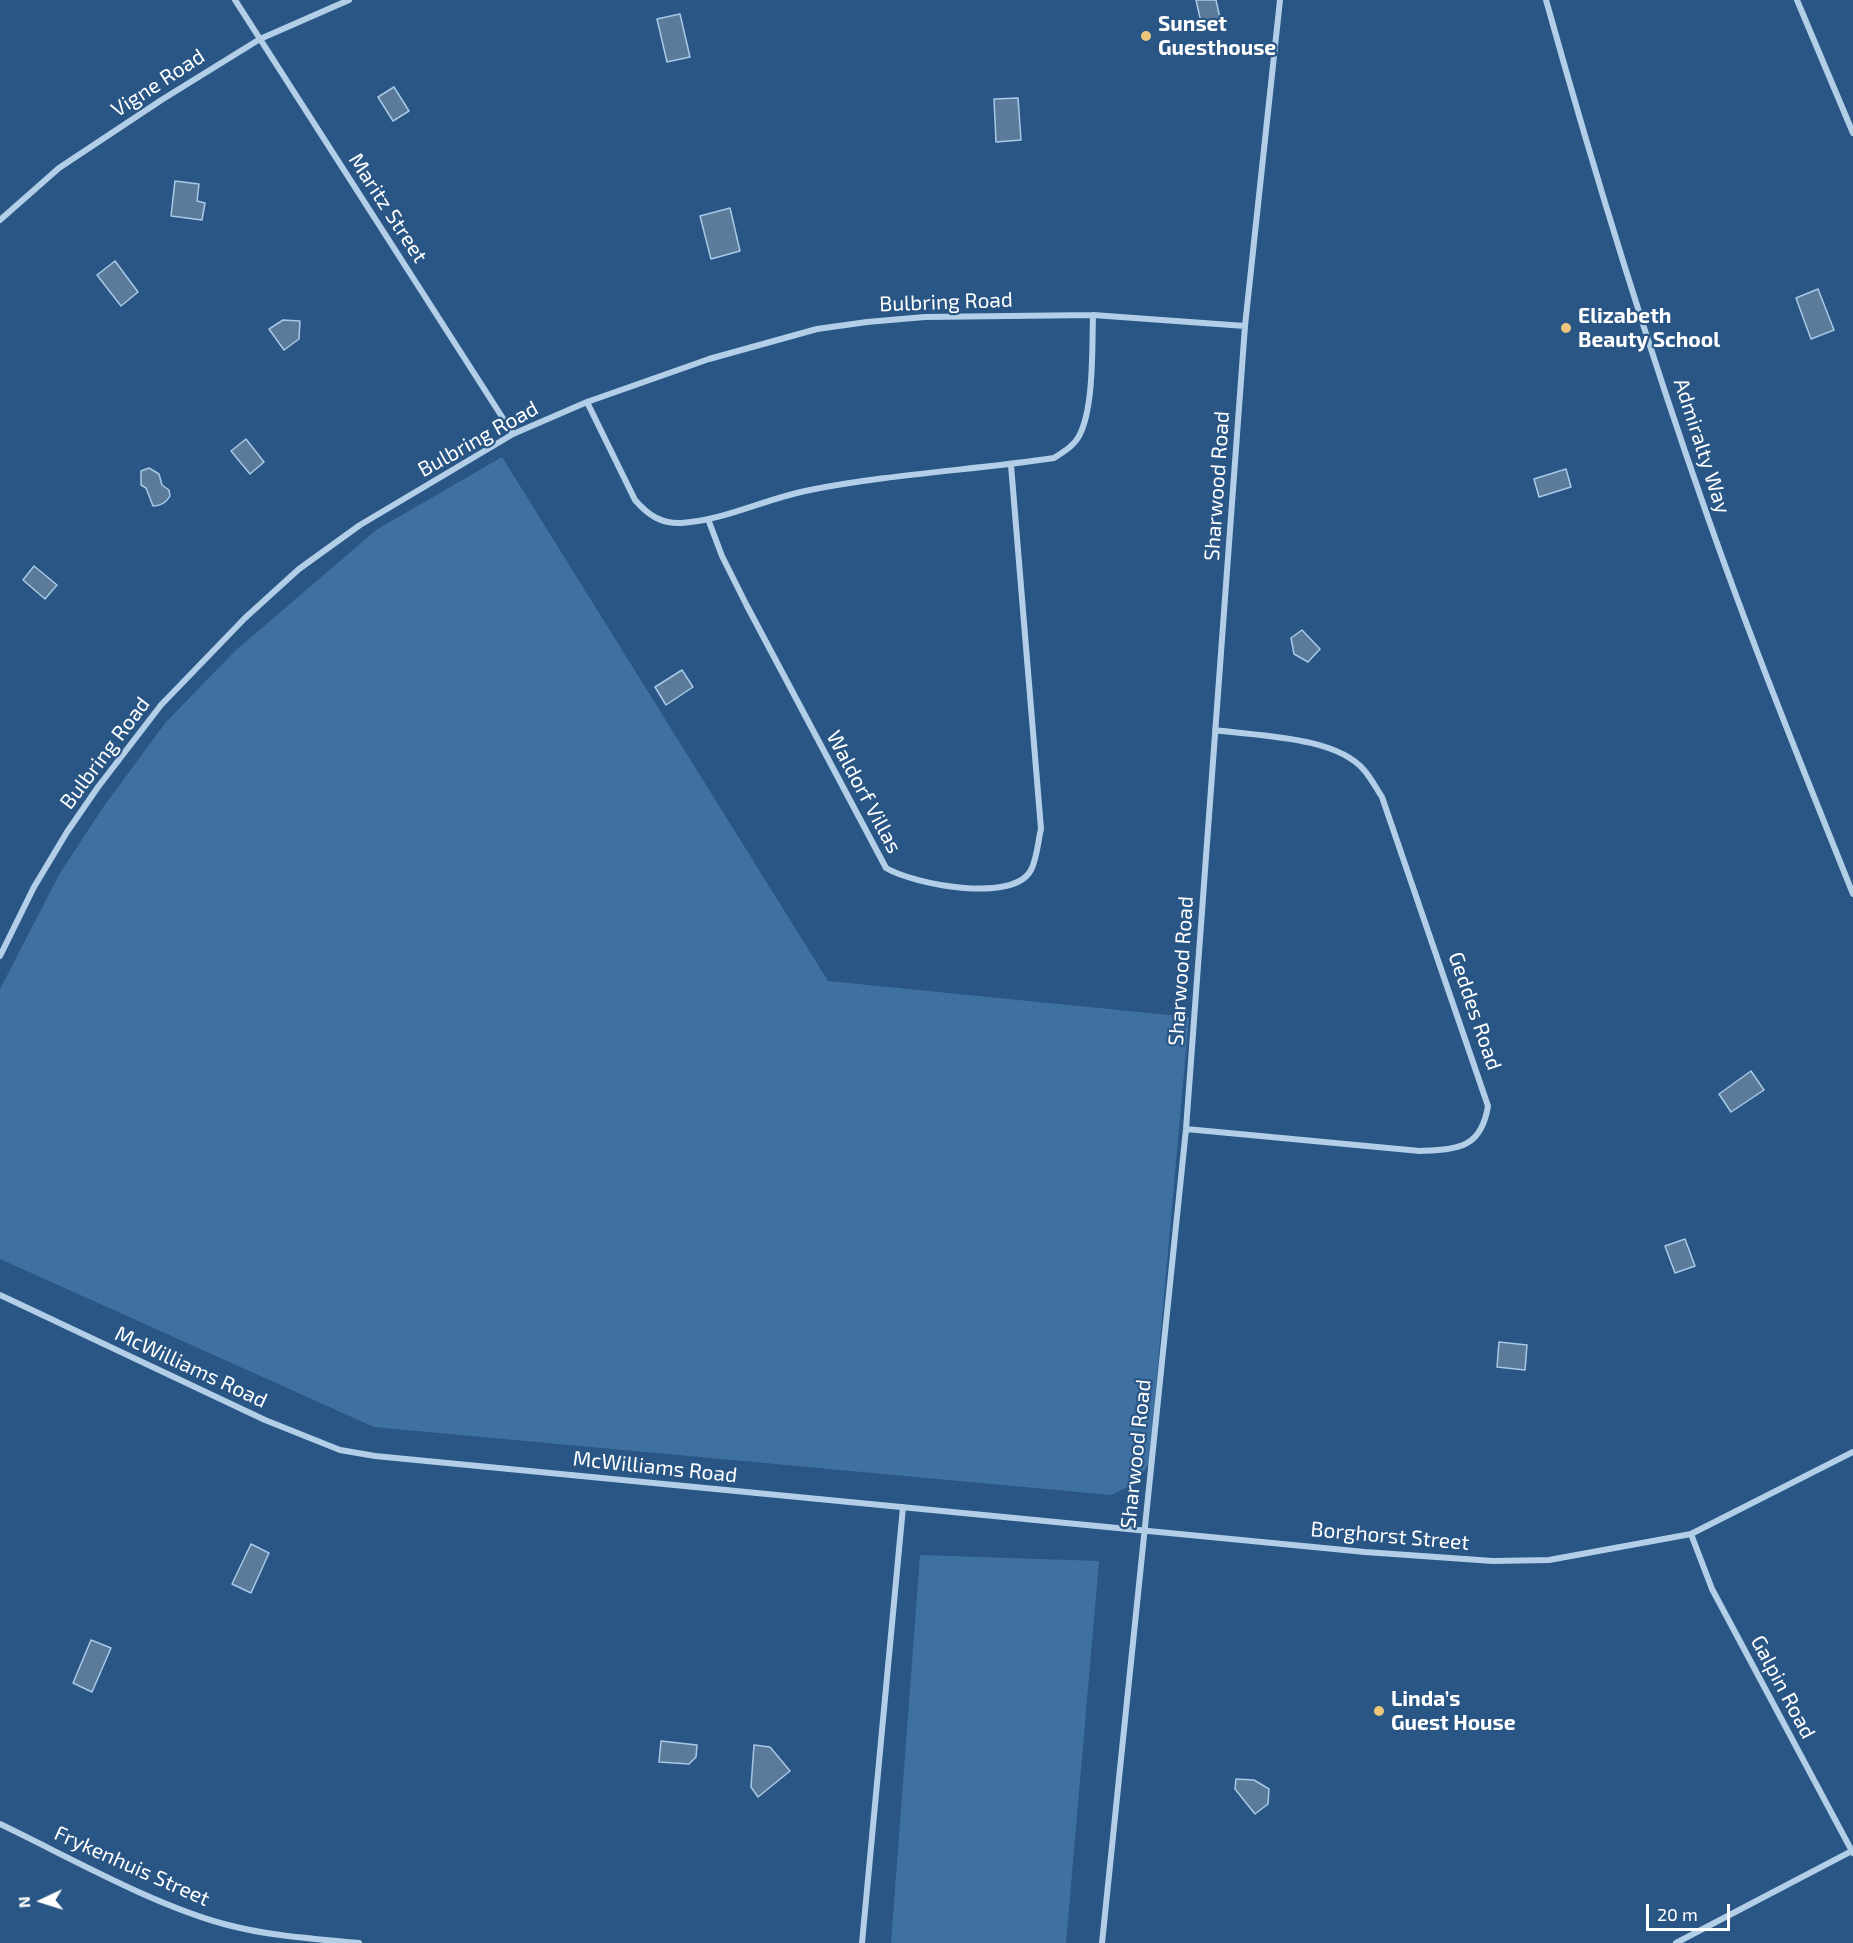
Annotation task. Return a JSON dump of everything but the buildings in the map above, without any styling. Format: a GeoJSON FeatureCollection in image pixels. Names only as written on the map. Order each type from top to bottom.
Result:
{"type":"FeatureCollection","features":[{"type":"Feature","properties":{"kind":"street","name":"Maritz Street"},"geometry":{"type":"LineString","coordinates":[[235,0],[513,434]]}},
{"type":"Feature","properties":{"kind":"street","name":"Vigne Road"},"geometry":{"type":"LineString","coordinates":[[0,220],[58,168],[163,99],[260,39],[349,0]]}},
{"type":"Feature","properties":{"kind":"street","name":"Sharwood Road"},"geometry":{"type":"LineString","coordinates":[[1102,1943],[1186,1129],[1245,326],[1280,0]]}},
{"type":"Feature","properties":{"kind":"street","name":"Admiralty Way"},"geometry":{"type":"LineString","coordinates":[[1546,0],[1597,182],[1706,513],[1782,717],[1853,894]]}},
{"type":"Feature","properties":{"kind":"street"},"geometry":{"type":"LineString","coordinates":[[1797,0],[1853,133]]}},
{"type":"Feature","properties":{"kind":"street","name":"Bulbring Road"},"geometry":{"type":"LineString","coordinates":[[0,956],[34,887],[99,787],[161,705],[245,618],[299,569],[360,525],[513,434],[587,402],[709,359],[817,329],[925,317],[1092,315],[1245,326]]}},
{"type":"Feature","properties":{"kind":"street"},"geometry":{"type":"LineString","coordinates":[[587,402],[635,500],[644,510],[657,520],[680,523],[708,519],[808,490],[931,471],[1011,465],[1054,458],[1069,449],[1079,436],[1085,417],[1092,365],[1092,315]]}},
{"type":"Feature","properties":{"kind":"street","name":"Waldorf Villas"},"geometry":{"type":"LineString","coordinates":[[708,519],[722,556],[747,606],[886,868],[918,880],[995,890],[1022,880],[1031,870],[1041,829],[1011,465]]}},
{"type":"Feature","properties":{"kind":"street","name":"Geddes Road"},"geometry":{"type":"LineString","coordinates":[[1186,1129],[1420,1151],[1445,1150],[1464,1145],[1475,1138],[1485,1126],[1488,1106],[1382,797],[1364,769],[1346,755],[1320,745],[1215,730]]}},
{"type":"Feature","properties":{"kind":"street","name":"McWilliams Road"},"geometry":{"type":"LineString","coordinates":[[0,1295],[265,1420],[340,1450],[375,1456],[903,1507]]}},
{"type":"Feature","properties":{"kind":"street","name":"Borghorst Street"},"geometry":{"type":"LineString","coordinates":[[903,1507],[1365,1552],[1493,1561],[1549,1560],[1691,1534],[1853,1452]]}},
{"type":"Feature","properties":{"kind":"street"},"geometry":{"type":"LineString","coordinates":[[862,1943],[903,1507]]}},
{"type":"Feature","properties":{"kind":"street","name":"Galpin Road"},"geometry":{"type":"LineString","coordinates":[[1691,1534],[1712,1589],[1852,1852]]}},
{"type":"Feature","properties":{"kind":"street","name":"Frykenhuis Street"},"geometry":{"type":"LineString","coordinates":[[0,1824],[173,1906],[224,1924],[287,1936],[359,1943]]}},
{"type":"Feature","properties":{"kind":"street"},"geometry":{"type":"LineString","coordinates":[[1676,1943],[1852,1852]]}},
{"type":"Feature","properties":{"kind":"shaded area"},"geometry":{"type":"Polygon","coordinates":[[[1196,0],[1216,0],[1222,27],[1203,31],[1196,0]]]}},
{"type":"Feature","properties":{"kind":"shaded area"},"geometry":{"type":"Polygon","coordinates":[[[680,14],[690,57],[667,62],[657,19],[680,14]]]}},
{"type":"Feature","properties":{"kind":"shaded area"},"geometry":{"type":"Polygon","coordinates":[[[394,87],[409,111],[393,121],[378,97],[394,87]]]}},
{"type":"Feature","properties":{"kind":"shaded area"},"geometry":{"type":"Polygon","coordinates":[[[1018,98],[1021,140],[996,142],[994,99],[1018,98]]]}},
{"type":"Feature","properties":{"kind":"shaded area"},"geometry":{"type":"Polygon","coordinates":[[[175,181],[199,184],[197,201],[205,203],[202,220],[171,216],[175,181]]]}},
{"type":"Feature","properties":{"kind":"shaded area"},"geometry":{"type":"Polygon","coordinates":[[[730,208],[740,251],[711,259],[700,216],[730,208]]]}},
{"type":"Feature","properties":{"kind":"shaded area"},"geometry":{"type":"Polygon","coordinates":[[[115,261],[138,292],[121,306],[97,275],[115,261]]]}},
{"type":"Feature","properties":{"kind":"shaded area"},"geometry":{"type":"Polygon","coordinates":[[[1818,289],[1834,330],[1811,339],[1796,298],[1818,289]]]}},
{"type":"Feature","properties":{"kind":"shaded area"},"geometry":{"type":"Polygon","coordinates":[[[283,320],[300,321],[299,339],[284,350],[269,329],[283,320]]]}},
{"type":"Feature","properties":{"kind":"shaded area"},"geometry":{"type":"Polygon","coordinates":[[[246,439],[264,462],[250,474],[231,451],[246,439]]]}},
{"type":"Feature","properties":{"kind":"shaded area"},"geometry":{"type":"Polygon","coordinates":[[[502,457],[828,981],[1189,1017],[1149,1464],[1135,1483],[1111,1495],[374,1427],[0,1259],[0,989],[60,873],[104,806],[166,722],[236,650],[376,530],[502,457]]]}},
{"type":"Feature","properties":{"kind":"shaded area"},"geometry":{"type":"Polygon","coordinates":[[[149,468],[159,474],[162,485],[169,490],[170,496],[163,504],[153,506],[146,488],[141,485],[141,471],[149,468]]]}},
{"type":"Feature","properties":{"kind":"shaded area"},"geometry":{"type":"Polygon","coordinates":[[[1566,469],[1571,487],[1539,497],[1534,479],[1566,469]]]}},
{"type":"Feature","properties":{"kind":"shaded area"},"geometry":{"type":"Polygon","coordinates":[[[34,566],[57,585],[45,599],[23,580],[34,566]]]}},
{"type":"Feature","properties":{"kind":"shaded area"},"geometry":{"type":"Polygon","coordinates":[[[1302,630],[1320,649],[1308,662],[1294,654],[1291,638],[1302,630]]]}},
{"type":"Feature","properties":{"kind":"shaded area"},"geometry":{"type":"Polygon","coordinates":[[[682,670],[693,687],[666,705],[655,687],[682,670]]]}},
{"type":"Feature","properties":{"kind":"shaded area"},"geometry":{"type":"Polygon","coordinates":[[[1751,1071],[1764,1090],[1731,1112],[1719,1094],[1751,1071]]]}},
{"type":"Feature","properties":{"kind":"shaded area"},"geometry":{"type":"Polygon","coordinates":[[[1685,1239],[1695,1266],[1675,1273],[1665,1246],[1685,1239]]]}},
{"type":"Feature","properties":{"kind":"shaded area"},"geometry":{"type":"Polygon","coordinates":[[[1499,1342],[1527,1345],[1525,1370],[1497,1367],[1499,1342]]]}},
{"type":"Feature","properties":{"kind":"shaded area"},"geometry":{"type":"Polygon","coordinates":[[[251,1544],[269,1553],[251,1593],[232,1584],[251,1544]]]}},
{"type":"Feature","properties":{"kind":"shaded area"},"geometry":{"type":"Polygon","coordinates":[[[920,1555],[1099,1561],[1066,1943],[891,1943],[920,1555]]]}},
{"type":"Feature","properties":{"kind":"shaded area"},"geometry":{"type":"Polygon","coordinates":[[[91,1640],[111,1648],[92,1692],[73,1683],[91,1640]]]}},
{"type":"Feature","properties":{"kind":"shaded area"},"geometry":{"type":"Polygon","coordinates":[[[661,1741],[697,1745],[696,1757],[689,1764],[659,1762],[661,1741]]]}},
{"type":"Feature","properties":{"kind":"shaded area"},"geometry":{"type":"Polygon","coordinates":[[[754,1745],[770,1747],[790,1771],[758,1797],[751,1787],[754,1745]]]}},
{"type":"Feature","properties":{"kind":"shaded area"},"geometry":{"type":"Polygon","coordinates":[[[1236,1779],[1254,1780],[1269,1789],[1268,1804],[1255,1814],[1235,1789],[1236,1779]]]}},
{"type":"Feature","properties":{"kind":"place","name":"Sunset Guesthouse"},"geometry":{"type":"Point","coordinates":[1146,36]}},
{"type":"Feature","properties":{"kind":"place","name":"Elizabeth Beauty School"},"geometry":{"type":"Point","coordinates":[1566,328]}},
{"type":"Feature","properties":{"kind":"place","name":"Linda’s Guest House"},"geometry":{"type":"Point","coordinates":[1379,1711]}}]}
